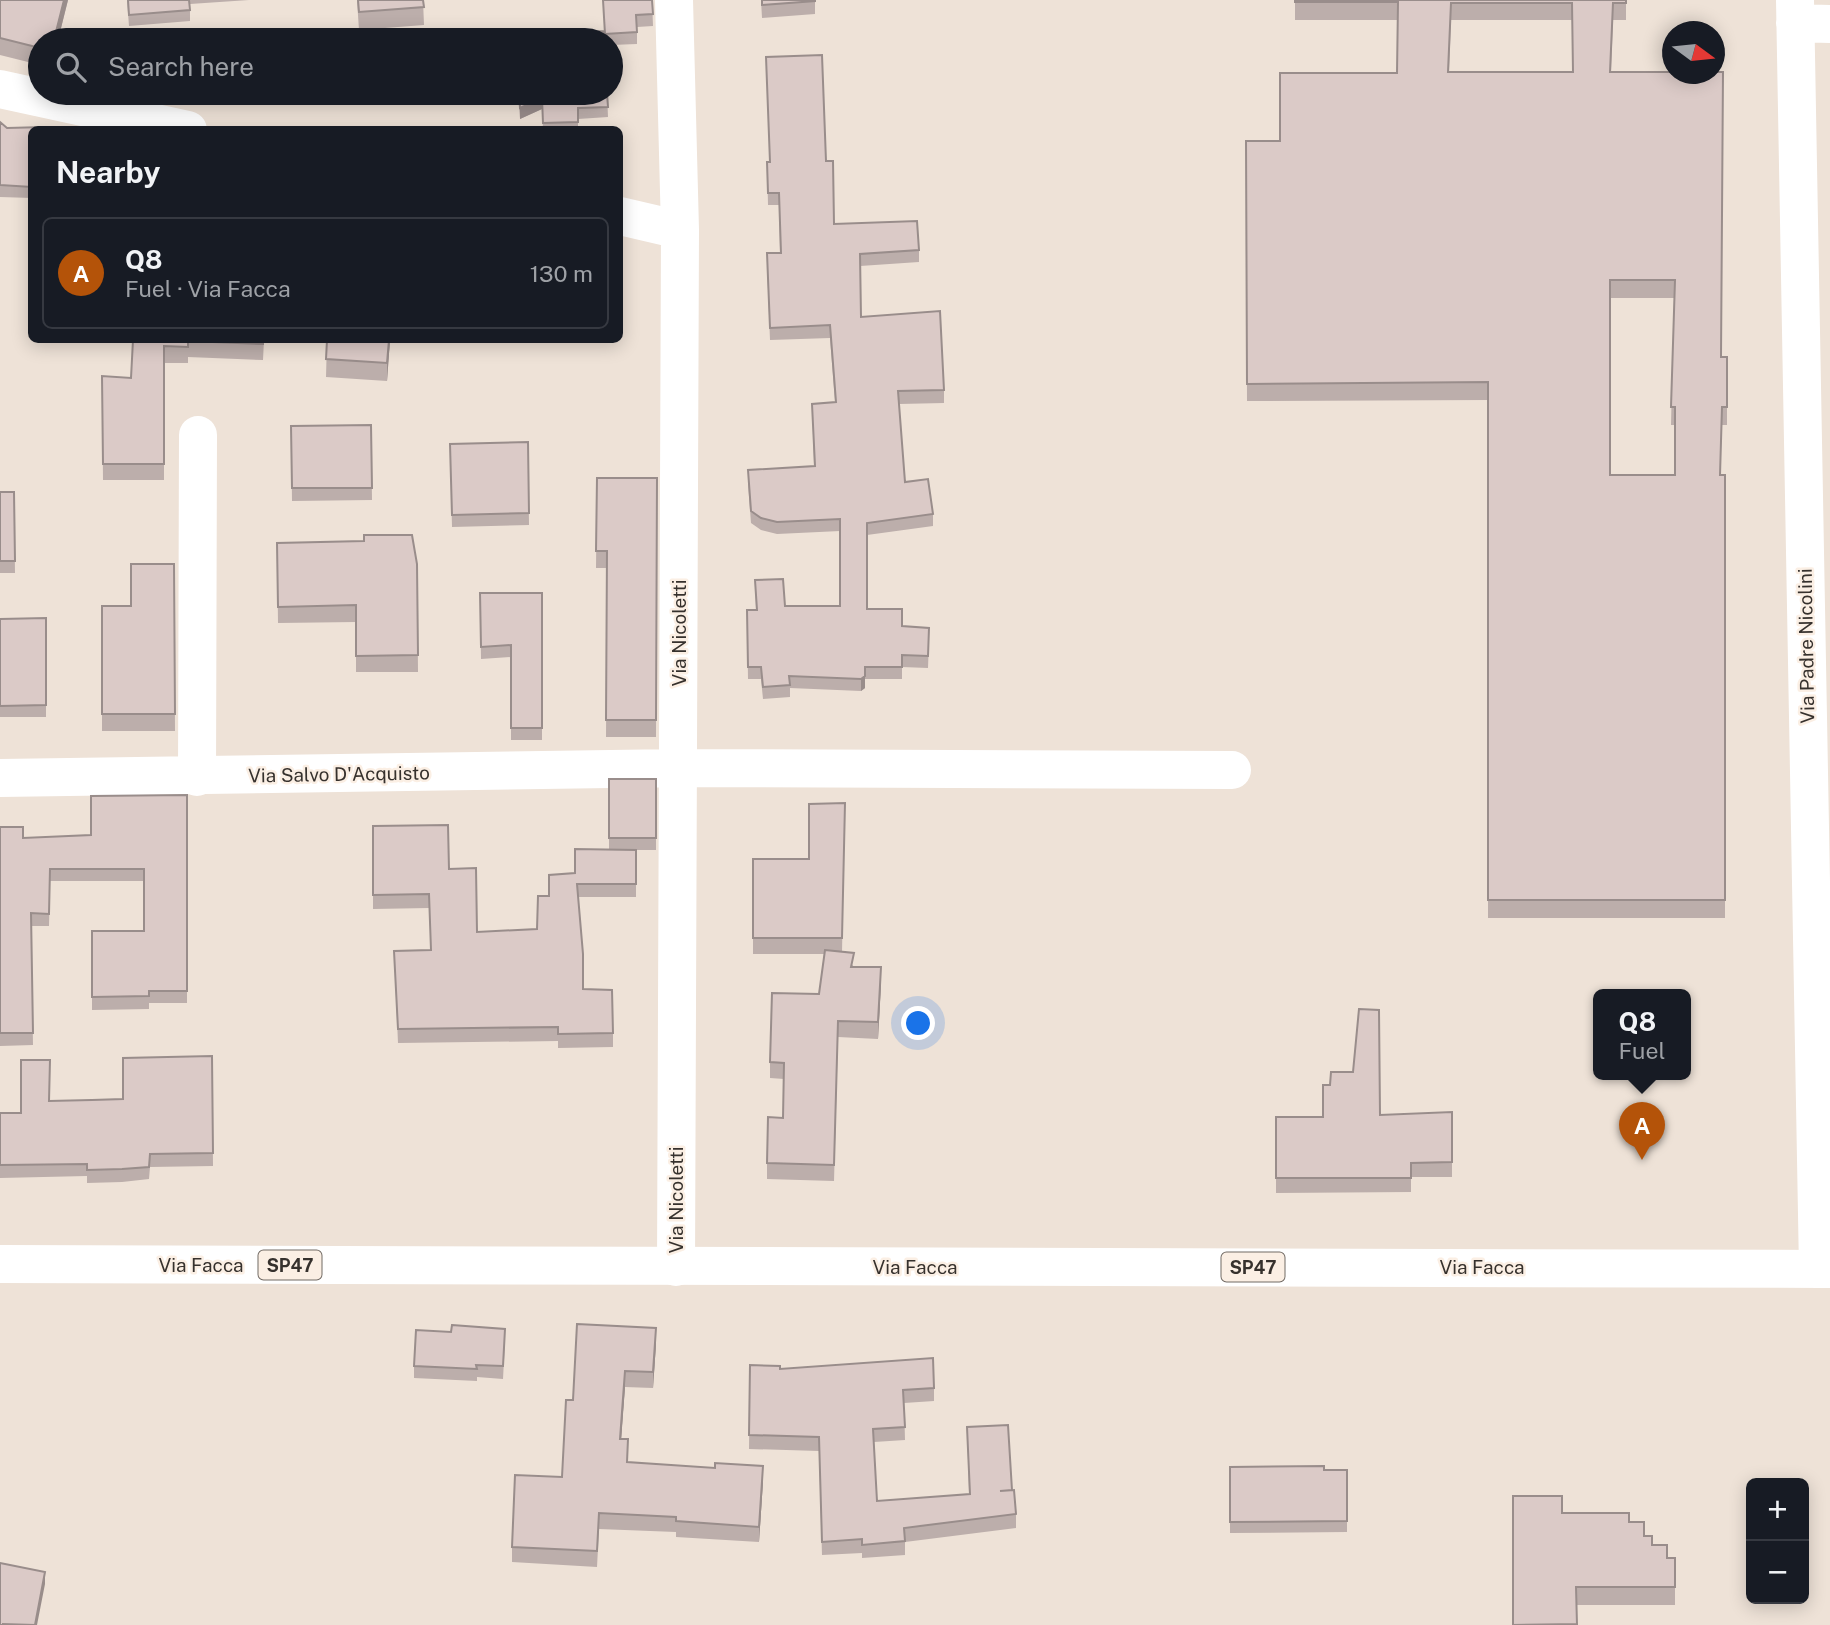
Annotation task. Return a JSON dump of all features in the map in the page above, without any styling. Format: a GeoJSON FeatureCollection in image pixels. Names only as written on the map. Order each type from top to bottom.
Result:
{"type":"FeatureCollection","features":[{"type":"Feature","properties":{"kind":"street","name":"Via Nicoletti"},"geometry":{"type":"LineString","coordinates":[[674,0],[680,230],[676,1266]]}},
{"type":"Feature","properties":{"kind":"street","name":"Via Padre Nicolini"},"geometry":{"type":"LineString","coordinates":[[1807,16],[1824,1269]]}},
{"type":"Feature","properties":{"kind":"street"},"geometry":{"type":"LineString","coordinates":[[0,89],[28,95]]}},
{"type":"Feature","properties":{"kind":"street"},"geometry":{"type":"LineString","coordinates":[[73,105],[170,126]]}},
{"type":"Feature","properties":{"kind":"street"},"geometry":{"type":"LineString","coordinates":[[623,217],[680,230]]}},
{"type":"Feature","properties":{"kind":"street"},"geometry":{"type":"LineString","coordinates":[[197,777],[198,435]]}},
{"type":"Feature","properties":{"kind":"street","name":"Via Salvo D'Acquisto"},"geometry":{"type":"LineString","coordinates":[[0,778],[679,768],[1231,770]]}},
{"type":"Feature","properties":{"kind":"street","name":"Via Facca"},"geometry":{"type":"LineString","coordinates":[[0,1264],[1824,1269]]}},
{"type":"Feature","properties":{"kind":"building"},"geometry":{"type":"Polygon","coordinates":[[[0,0],[64,0],[57,28],[28,28],[28,45],[0,38],[0,0]]]}},
{"type":"Feature","properties":{"kind":"building"},"geometry":{"type":"Polygon","coordinates":[[[128,0],[189,0],[190,10],[129,15],[128,0]]]}},
{"type":"Feature","properties":{"kind":"building"},"geometry":{"type":"Polygon","coordinates":[[[358,0],[423,0],[424,7],[359,12],[358,0]]]}},
{"type":"Feature","properties":{"kind":"building"},"geometry":{"type":"Polygon","coordinates":[[[603,0],[652,0],[653,14],[636,15],[637,32],[623,33],[623,28],[605,28],[603,0]]]}},
{"type":"Feature","properties":{"kind":"building"},"geometry":{"type":"Polygon","coordinates":[[[762,0],[815,0],[815,1],[762,5],[762,0]]]}},
{"type":"Feature","properties":{"kind":"building"},"geometry":{"type":"Polygon","coordinates":[[[1295,0],[1626,0],[1626,3],[1613,3],[1610,72],[1662,72],[1662,84],[1723,84],[1721,357],[1727,357],[1727,407],[1722,407],[1720,475],[1725,475],[1725,900],[1488,900],[1488,382],[1247,384],[1246,141],[1280,141],[1280,73],[1397,73],[1398,2],[1295,0]],[[1451,3],[1448,72],[1573,72],[1572,3],[1451,3]],[[1610,280],[1610,475],[1675,475],[1675,407],[1671,407],[1675,280],[1610,280]]]}},
{"type":"Feature","properties":{"kind":"building"},"geometry":{"type":"Polygon","coordinates":[[[822,55],[826,161],[833,161],[834,224],[917,221],[919,250],[860,254],[861,317],[940,311],[944,390],[898,391],[905,482],[928,479],[933,514],[867,523],[867,609],[902,609],[902,626],[929,628],[928,656],[902,655],[902,667],[865,667],[865,676],[861,679],[789,676],[790,685],[763,687],[761,667],[748,667],[747,610],[757,610],[755,580],[783,579],[785,606],[840,606],[840,519],[777,522],[761,518],[751,511],[748,470],[815,466],[812,404],[836,402],[830,325],[770,328],[767,253],[781,253],[779,193],[768,193],[767,162],[770,162],[766,57],[822,55]]]}},
{"type":"Feature","properties":{"kind":"building"},"geometry":{"type":"Polygon","coordinates":[[[542,105],[608,105],[578,108],[578,122],[543,123],[542,105]]]}},
{"type":"Feature","properties":{"kind":"building"},"geometry":{"type":"Polygon","coordinates":[[[0,122],[7,128],[28,127],[28,187],[0,185],[0,122]]]}},
{"type":"Feature","properties":{"kind":"building"},"geometry":{"type":"Polygon","coordinates":[[[133,343],[188,343],[188,347],[164,346],[164,464],[103,464],[102,376],[131,378],[133,343]]]}},
{"type":"Feature","properties":{"kind":"building"},"geometry":{"type":"Polygon","coordinates":[[[327,343],[389,343],[387,363],[326,359],[327,343]]]}},
{"type":"Feature","properties":{"kind":"building"},"geometry":{"type":"Polygon","coordinates":[[[371,425],[372,488],[292,488],[291,426],[371,425]]]}},
{"type":"Feature","properties":{"kind":"building"},"geometry":{"type":"Polygon","coordinates":[[[528,442],[529,513],[452,515],[450,444],[528,442]]]}},
{"type":"Feature","properties":{"kind":"building"},"geometry":{"type":"Polygon","coordinates":[[[597,478],[657,478],[656,720],[606,720],[607,551],[596,551],[597,478]]]}},
{"type":"Feature","properties":{"kind":"building"},"geometry":{"type":"Polygon","coordinates":[[[0,492],[14,492],[15,561],[0,561],[0,492]]]}},
{"type":"Feature","properties":{"kind":"building"},"geometry":{"type":"Polygon","coordinates":[[[364,535],[412,535],[417,564],[418,655],[356,656],[356,605],[278,607],[277,543],[364,541],[364,535]]]}},
{"type":"Feature","properties":{"kind":"building"},"geometry":{"type":"Polygon","coordinates":[[[131,564],[174,564],[175,714],[102,714],[102,606],[131,606],[131,564]]]}},
{"type":"Feature","properties":{"kind":"building"},"geometry":{"type":"Polygon","coordinates":[[[480,593],[542,593],[542,728],[511,728],[511,645],[481,647],[480,593]]]}},
{"type":"Feature","properties":{"kind":"building"},"geometry":{"type":"Polygon","coordinates":[[[46,618],[46,705],[0,706],[0,619],[46,618]]]}},
{"type":"Feature","properties":{"kind":"building"},"geometry":{"type":"Polygon","coordinates":[[[609,779],[656,779],[656,838],[609,838],[609,779]]]}},
{"type":"Feature","properties":{"kind":"building"},"geometry":{"type":"Polygon","coordinates":[[[187,795],[187,991],[149,991],[149,996],[92,997],[92,931],[144,931],[144,869],[50,869],[49,914],[31,913],[33,1033],[0,1033],[0,827],[23,827],[23,838],[91,835],[91,796],[187,795]]]}},
{"type":"Feature","properties":{"kind":"building"},"geometry":{"type":"Polygon","coordinates":[[[845,803],[842,938],[753,938],[753,859],[809,859],[809,804],[845,803]]]}},
{"type":"Feature","properties":{"kind":"building"},"geometry":{"type":"Polygon","coordinates":[[[448,825],[449,869],[476,868],[477,932],[537,929],[538,896],[549,896],[549,875],[575,873],[575,849],[636,850],[636,884],[577,884],[583,989],[612,990],[613,1033],[558,1034],[558,1027],[398,1029],[394,951],[431,950],[429,894],[373,895],[373,826],[448,825]]]}},
{"type":"Feature","properties":{"kind":"building"},"geometry":{"type":"Polygon","coordinates":[[[825,950],[854,953],[851,967],[881,967],[878,1022],[838,1021],[834,1165],[767,1163],[768,1117],[783,1118],[784,1063],[770,1062],[772,993],[819,994],[825,950]]]}},
{"type":"Feature","properties":{"kind":"building"},"geometry":{"type":"Polygon","coordinates":[[[1359,1009],[1379,1010],[1380,1115],[1452,1112],[1452,1162],[1411,1163],[1411,1178],[1276,1178],[1276,1117],[1323,1117],[1323,1085],[1330,1085],[1331,1072],[1353,1072],[1359,1009]]]}},
{"type":"Feature","properties":{"kind":"building"},"geometry":{"type":"Polygon","coordinates":[[[212,1056],[213,1153],[150,1154],[149,1167],[122,1169],[87,1170],[87,1164],[0,1165],[0,1113],[21,1113],[21,1060],[50,1060],[49,1101],[123,1099],[123,1058],[212,1056]]]}},
{"type":"Feature","properties":{"kind":"building"},"geometry":{"type":"Polygon","coordinates":[[[577,1324],[656,1328],[653,1372],[625,1371],[620,1439],[628,1439],[627,1462],[715,1468],[715,1463],[763,1466],[759,1527],[676,1521],[676,1517],[599,1513],[597,1551],[512,1547],[515,1475],[562,1477],[566,1400],[573,1400],[577,1324]]]}},
{"type":"Feature","properties":{"kind":"building"},"geometry":{"type":"Polygon","coordinates":[[[452,1325],[505,1329],[503,1366],[476,1365],[477,1369],[414,1366],[416,1330],[451,1332],[452,1325]]]}},
{"type":"Feature","properties":{"kind":"building"},"geometry":{"type":"Polygon","coordinates":[[[933,1358],[934,1388],[903,1390],[905,1427],[873,1429],[877,1501],[970,1494],[967,1427],[1008,1425],[1012,1490],[1000,1491],[1014,1490],[1016,1514],[904,1528],[905,1541],[862,1545],[862,1539],[822,1542],[819,1437],[749,1435],[750,1365],[780,1366],[780,1369],[933,1358]]]}},
{"type":"Feature","properties":{"kind":"building"},"geometry":{"type":"Polygon","coordinates":[[[1324,1466],[1324,1470],[1347,1470],[1347,1521],[1230,1522],[1230,1467],[1324,1466]]]}},
{"type":"Feature","properties":{"kind":"building"},"geometry":{"type":"Polygon","coordinates":[[[1513,1496],[1562,1496],[1562,1513],[1629,1513],[1629,1522],[1644,1522],[1644,1536],[1652,1536],[1652,1545],[1667,1545],[1667,1558],[1675,1558],[1675,1587],[1576,1587],[1577,1624],[1513,1625],[1513,1496]]]}},
{"type":"Feature","properties":{"kind":"building"},"geometry":{"type":"Polygon","coordinates":[[[0,1563],[45,1572],[35,1625],[0,1625],[0,1563]]]}},
{"type":"Feature","properties":{"kind":"place","name":"Q8"},"geometry":{"type":"Point","coordinates":[1642,1160]}}]}
